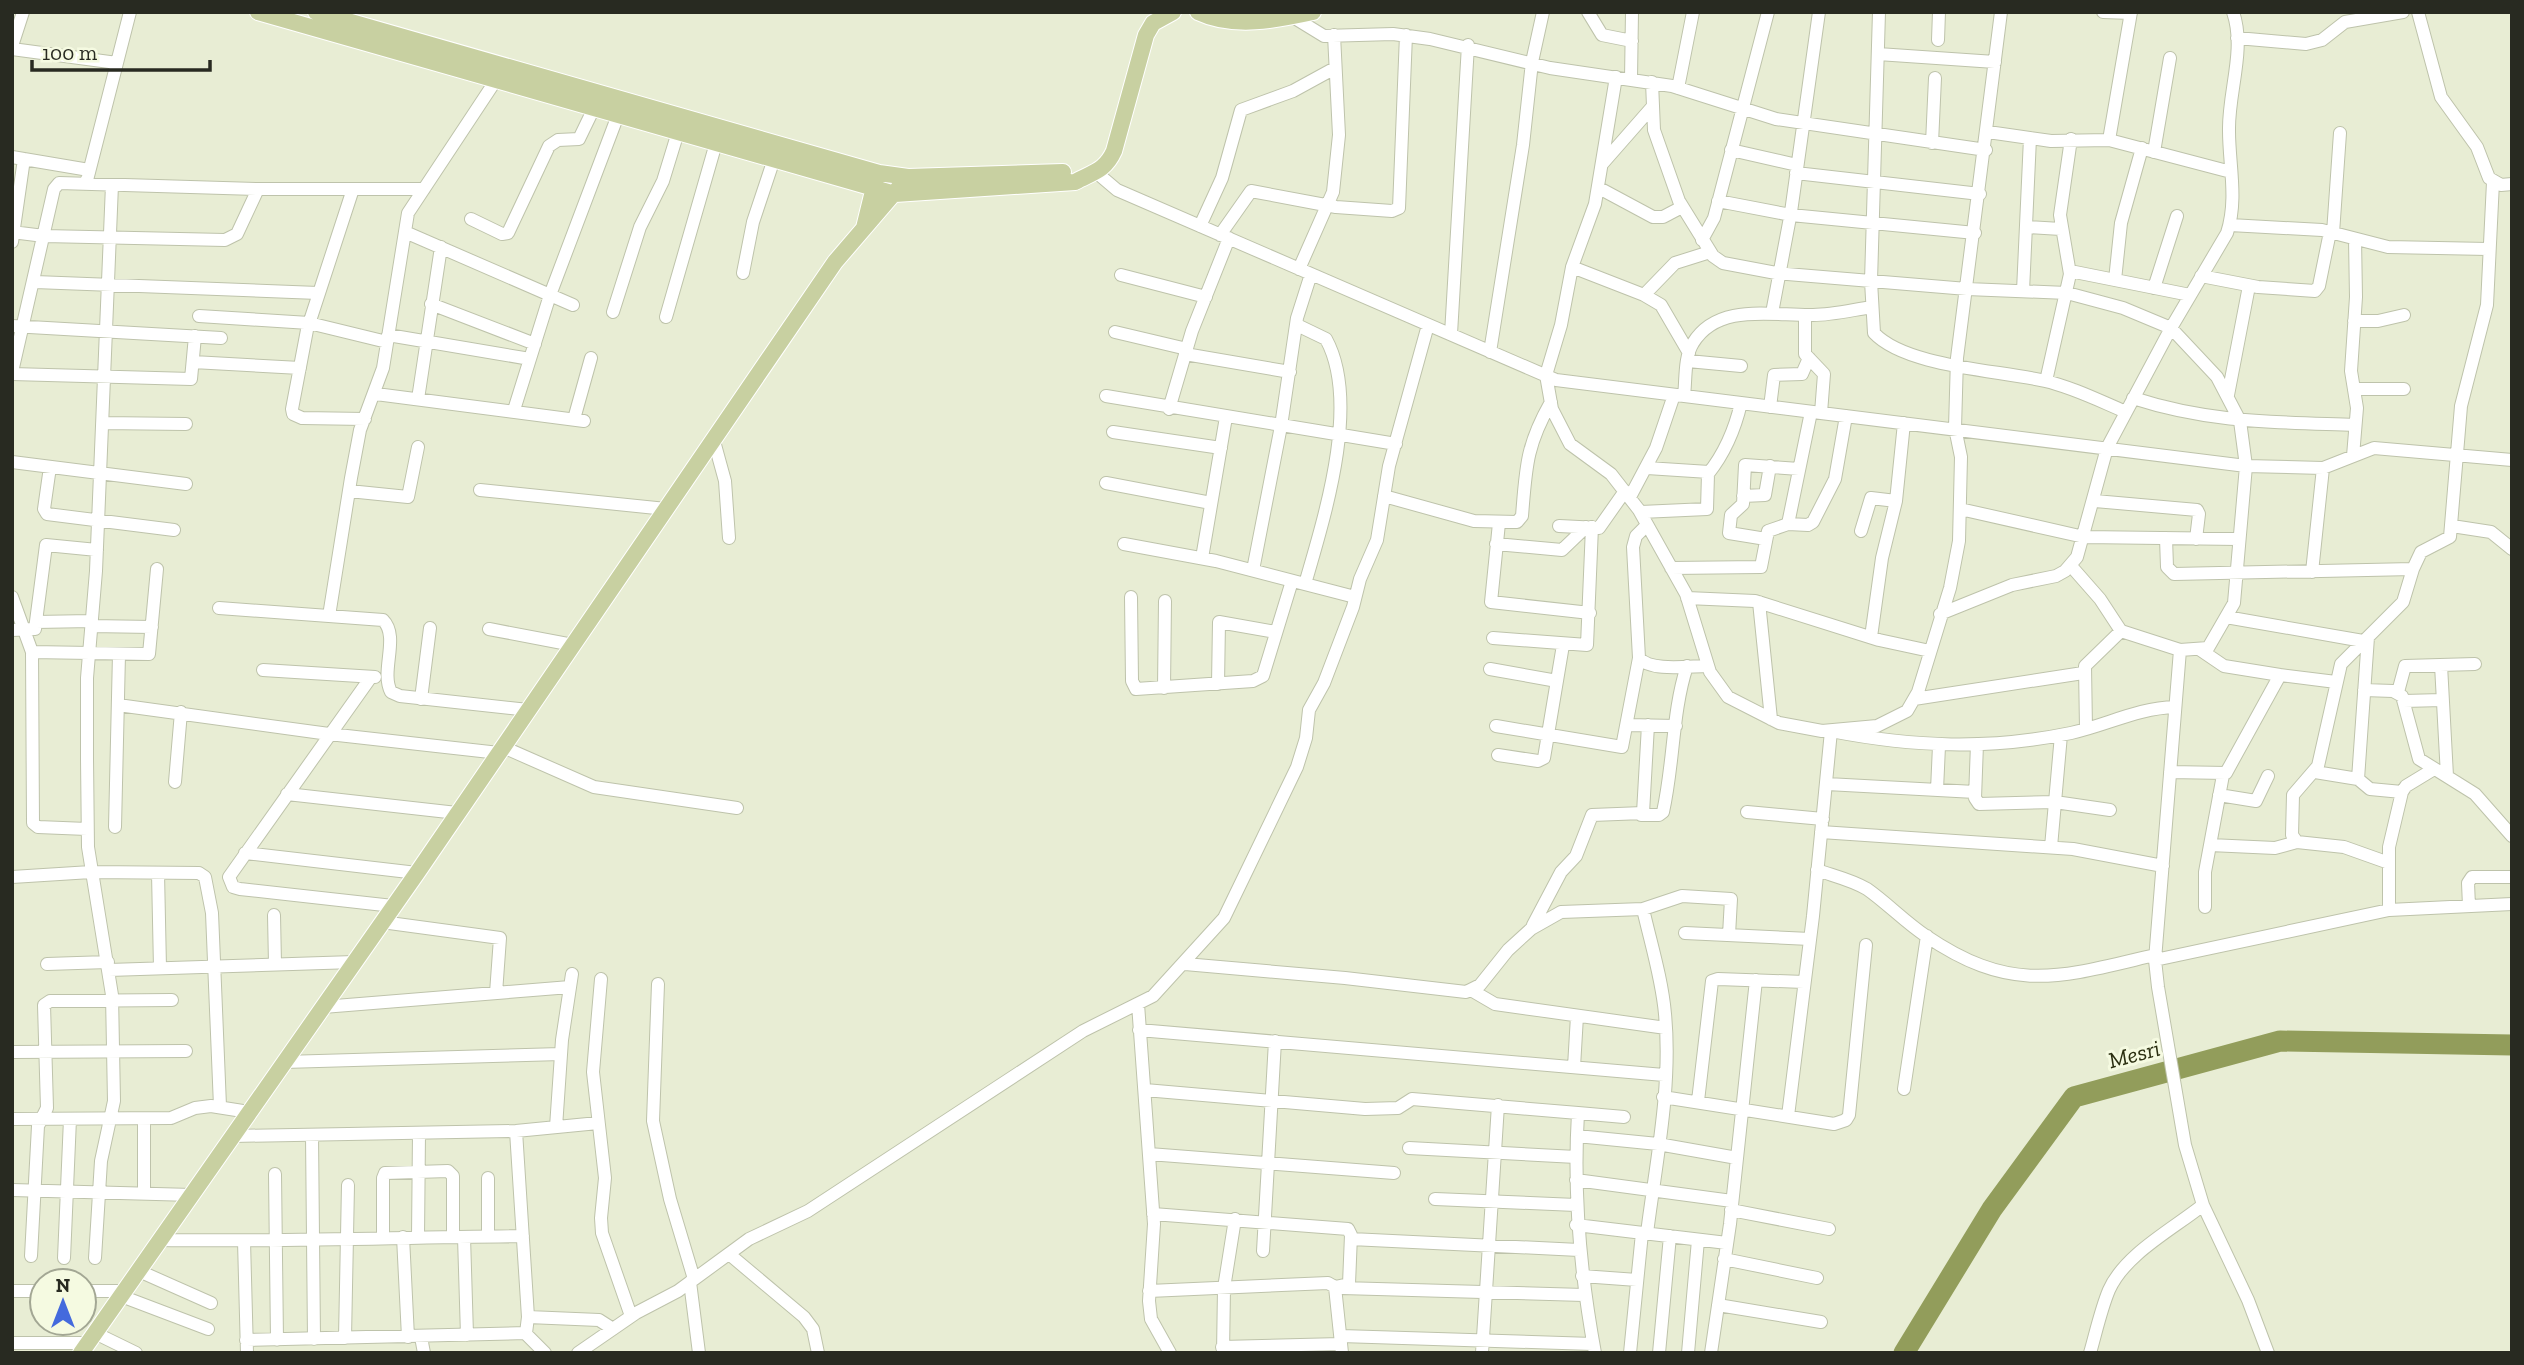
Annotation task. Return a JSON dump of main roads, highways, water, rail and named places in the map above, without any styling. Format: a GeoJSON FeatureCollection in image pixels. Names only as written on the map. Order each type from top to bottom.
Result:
{"type":"FeatureCollection","features":[{"type":"Feature","properties":{"kind":"main road"},"geometry":{"type":"LineString","coordinates":[[258,12],[499,73],[875,180],[895,194],[1075,182],[1108,165],[1146,35],[1153,23],[1173,12]]}},
{"type":"Feature","properties":{"kind":"main road"},"geometry":{"type":"LineString","coordinates":[[316,12],[594,108],[774,159],[875,180],[1073,172],[1091,174]]}},
{"type":"Feature","properties":{"kind":"main road"},"geometry":{"type":"LineString","coordinates":[[1198,12],[1214,20],[1273,22],[1283,15],[1313,12]]}},
{"type":"Feature","properties":{"kind":"main road"},"geometry":{"type":"LineString","coordinates":[[88,1343],[355,962],[835,262],[908,177]]}},
{"type":"Feature","properties":{"kind":"main road"},"geometry":{"type":"LineString","coordinates":[[863,230],[875,180]]}},
{"type":"Feature","properties":{"kind":"waterway","name":"Mesri"},"geometry":{"type":"LineString","coordinates":[[1904,1353],[1992,1209],[2074,1097],[2280,1041],[2512,1045]]}}]}
